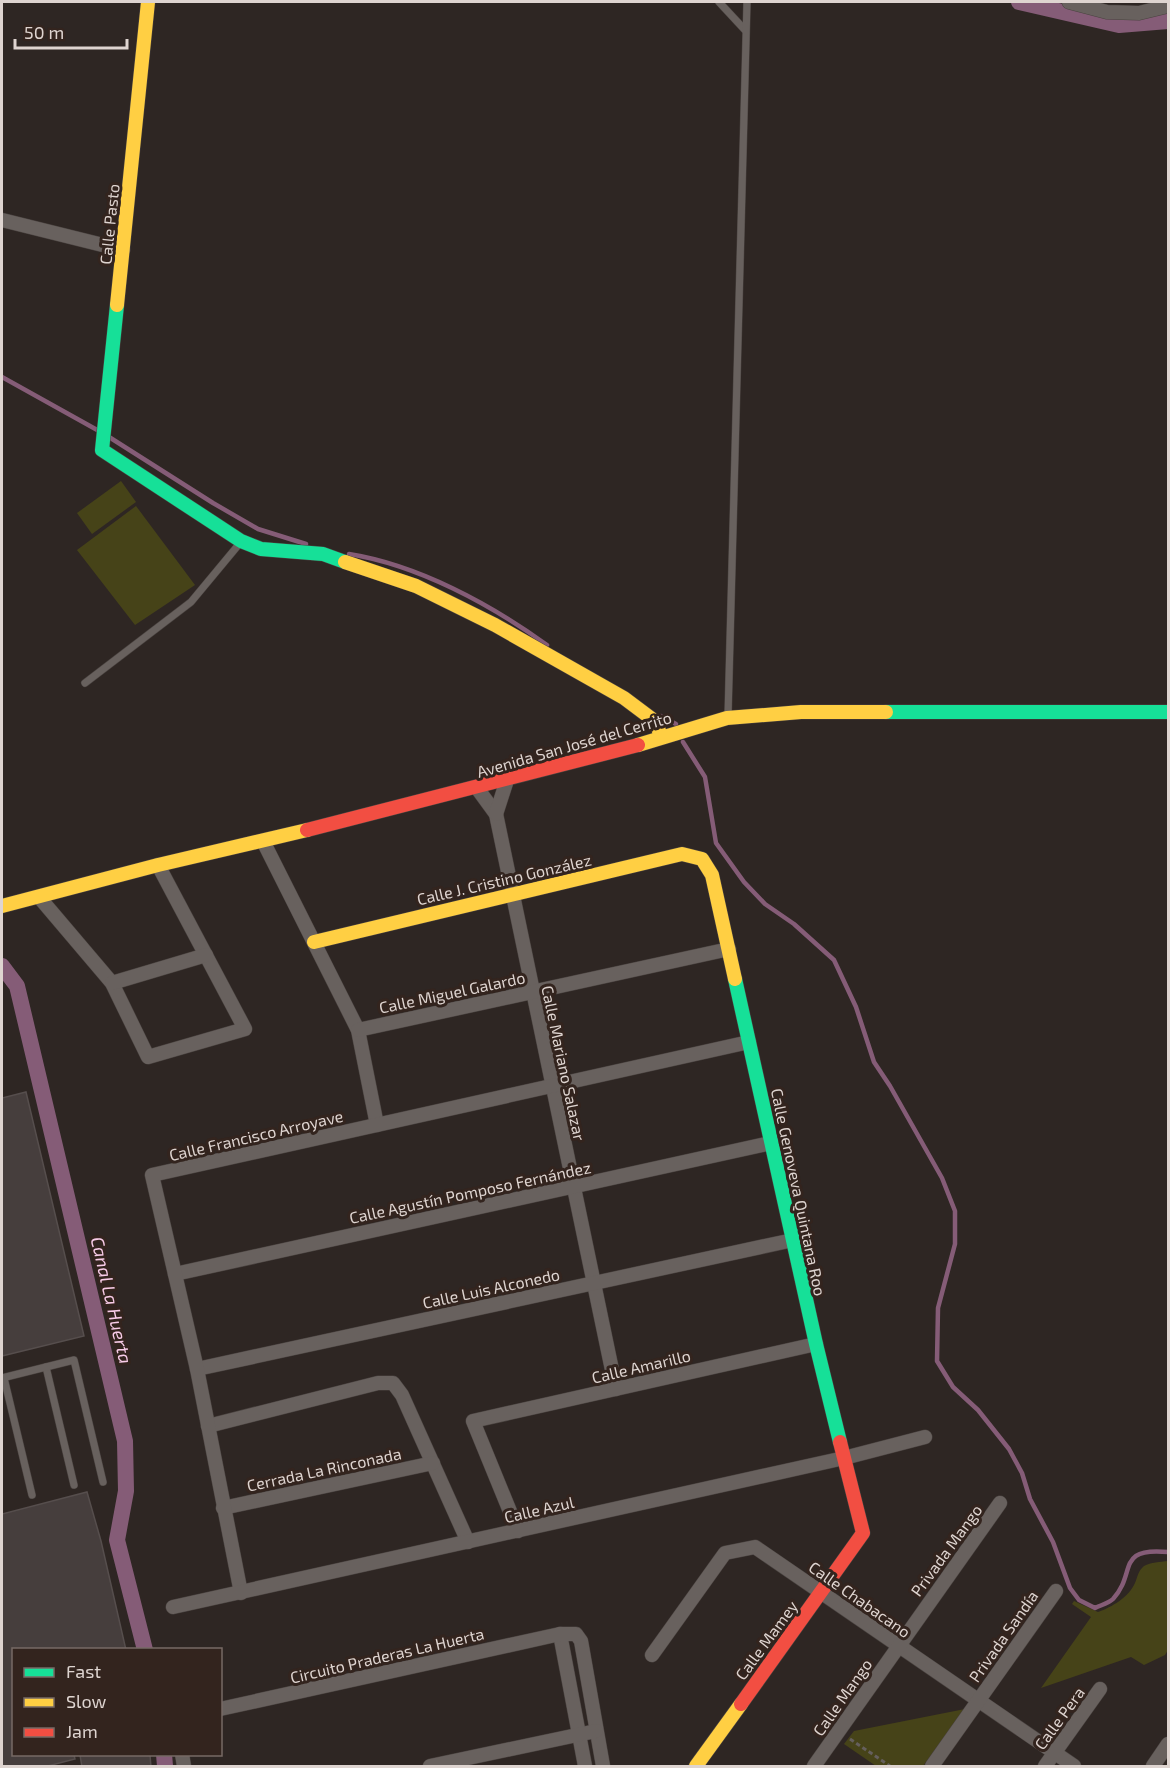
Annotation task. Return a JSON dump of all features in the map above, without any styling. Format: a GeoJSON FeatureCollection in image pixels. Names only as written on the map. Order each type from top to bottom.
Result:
{"type":"FeatureCollection","features":[{"type":"Feature","properties":{"kind":"street","name":"Calle Pasto"},"geometry":{"type":"LineString","coordinates":[[148,2],[103,445],[241,541]]}},
{"type":"Feature","properties":{"kind":"street"},"geometry":{"type":"LineString","coordinates":[[1069,2],[1107,12],[1139,13],[1168,6]]}},
{"type":"Feature","properties":{"kind":"street"},"geometry":{"type":"LineString","coordinates":[[5,224],[123,250]]}},
{"type":"Feature","properties":{"kind":"street"},"geometry":{"type":"LineString","coordinates":[[241,541],[261,549],[323,554],[416,586],[495,625],[624,698],[656,722],[661,736]]}},
{"type":"Feature","properties":{"kind":"street","name":"Avenida San José del Cerrito"},"geometry":{"type":"LineString","coordinates":[[2,906],[158,865],[262,842],[477,788],[634,747],[661,736],[728,718],[801,712],[1168,712]]}},
{"type":"Feature","properties":{"kind":"street","name":"Calle Mariano Salazar"},"geometry":{"type":"LineString","coordinates":[[496,814],[507,780]]}},
{"type":"Feature","properties":{"kind":"street","name":"Calle Mariano Salazar"},"geometry":{"type":"LineString","coordinates":[[477,788],[496,814],[616,1389]]}},
{"type":"Feature","properties":{"kind":"street"},"geometry":{"type":"LineString","coordinates":[[262,842],[358,1030],[376,1125]]}},
{"type":"Feature","properties":{"kind":"street","name":"Calle J. Cristino González"},"geometry":{"type":"LineString","coordinates":[[314,942],[682,854],[702,859]]}},
{"type":"Feature","properties":{"kind":"street","name":"Calle Genoveva Quintana Roo"},"geometry":{"type":"LineString","coordinates":[[702,859],[712,875],[816,1344],[863,1533]]}},
{"type":"Feature","properties":{"kind":"street"},"geometry":{"type":"LineString","coordinates":[[39,897],[112,983],[148,1057],[245,1029],[158,865]]}},
{"type":"Feature","properties":{"kind":"street","name":"Calle Miguel Galardo"},"geometry":{"type":"LineString","coordinates":[[358,1030],[729,949]]}},
{"type":"Feature","properties":{"kind":"street"},"geometry":{"type":"LineString","coordinates":[[112,983],[206,955]]}},
{"type":"Feature","properties":{"kind":"street","name":"Calle Francisco Arroyave"},"geometry":{"type":"LineString","coordinates":[[241,1593],[196,1369],[152,1175],[749,1042]]}},
{"type":"Feature","properties":{"kind":"street","name":"Calle Agustín Pomposo Fernández"},"geometry":{"type":"LineString","coordinates":[[175,1274],[771,1143]]}},
{"type":"Feature","properties":{"kind":"street","name":"Calle Luis Alconedo"},"geometry":{"type":"LineString","coordinates":[[196,1369],[793,1240]]}},
{"type":"Feature","properties":{"kind":"street","name":"Calle Amarillo"},"geometry":{"type":"LineString","coordinates":[[518,1531],[473,1421],[816,1344]]}},
{"type":"Feature","properties":{"kind":"street"},"geometry":{"type":"LineString","coordinates":[[208,1426],[378,1383],[393,1383],[402,1395],[468,1542]]}},
{"type":"Feature","properties":{"kind":"street","name":"Calle Azul"},"geometry":{"type":"LineString","coordinates":[[173,1607],[844,1458],[926,1437]]}},
{"type":"Feature","properties":{"kind":"street","name":"Cerrada La Rinconada"},"geometry":{"type":"LineString","coordinates":[[223,1508],[433,1463]]}},
{"type":"Feature","properties":{"kind":"street","name":"Privada Mango"},"geometry":{"type":"LineString","coordinates":[[898,1646],[1000,1503]]}},
{"type":"Feature","properties":{"kind":"street","name":"Calle Mamey"},"geometry":{"type":"LineString","coordinates":[[696,1767],[863,1533]]}},
{"type":"Feature","properties":{"kind":"street","name":"Calle Chabacano"},"geometry":{"type":"LineString","coordinates":[[652,1655],[725,1553],[755,1547],[1074,1767]]}},
{"type":"Feature","properties":{"kind":"street","name":"Privada Sandía"},"geometry":{"type":"LineString","coordinates":[[932,1767],[1056,1591]]}},
{"type":"Feature","properties":{"kind":"street"},"geometry":{"type":"LineString","coordinates":[[585,1767],[560,1634],[576,1634],[581,1641],[603,1767]]}},
{"type":"Feature","properties":{"kind":"street","name":"Circuito Praderas La Huerta"},"geometry":{"type":"LineString","coordinates":[[222,1709],[560,1634]]}},
{"type":"Feature","properties":{"kind":"street","name":"Calle Mango"},"geometry":{"type":"LineString","coordinates":[[814,1767],[898,1646]]}},
{"type":"Feature","properties":{"kind":"street","name":"Calle Pera"},"geometry":{"type":"LineString","coordinates":[[1045,1767],[1100,1689]]}},
{"type":"Feature","properties":{"kind":"street"},"geometry":{"type":"LineString","coordinates":[[430,1767],[578,1733],[596,1731]]}},
{"type":"Feature","properties":{"kind":"street"},"geometry":{"type":"LineString","coordinates":[[1153,1767],[1168,1744]]}},
{"type":"Feature","properties":{"kind":"lane"},"geometry":{"type":"LineString","coordinates":[[719,2],[745,30]]}},
{"type":"Feature","properties":{"kind":"lane"},"geometry":{"type":"LineString","coordinates":[[728,718],[747,2]]}},
{"type":"Feature","properties":{"kind":"lane"},"geometry":{"type":"LineString","coordinates":[[85,683],[191,602],[241,541]]}},
{"type":"Feature","properties":{"kind":"lane"},"geometry":{"type":"LineString","coordinates":[[32,1495],[3,1378],[74,1360],[103,1482]]}},
{"type":"Feature","properties":{"kind":"lane"},"geometry":{"type":"LineString","coordinates":[[46,1367],[74,1485]]}},
{"type":"Feature","properties":{"kind":"path"},"geometry":{"type":"LineString","coordinates":[[839,1731],[890,1767]]}},
{"type":"Feature","properties":{"kind":"shaded area"},"geometry":{"type":"Polygon","coordinates":[[[121,481],[136,502],[92,534],[77,513],[121,481]]]}},
{"type":"Feature","properties":{"kind":"shaded area"},"geometry":{"type":"Polygon","coordinates":[[[136,506],[195,585],[135,625],[77,550],[136,506]]]}},
{"type":"Feature","properties":{"kind":"shaded area"},"geometry":{"type":"Polygon","coordinates":[[[1168,1561],[1168,1650],[1165,1655],[1144,1665],[1131,1657],[1041,1688],[1091,1617],[1072,1604],[1074,1601],[1098,1612],[1103,1610],[1129,1593],[1144,1566],[1168,1561]]]}},
{"type":"Feature","properties":{"kind":"shaded area"},"geometry":{"type":"Polygon","coordinates":[[[965,1709],[923,1766],[876,1766],[844,1744],[854,1731],[965,1709]]]}},
{"type":"Feature","properties":{"kind":"building"},"geometry":{"type":"Polygon","coordinates":[[[26,1092],[84,1336],[2,1356],[2,1098],[26,1092]]]}},
{"type":"Feature","properties":{"kind":"building"},"geometry":{"type":"Polygon","coordinates":[[[87,1492],[101,1541],[126,1648],[12,1648],[12,1756],[74,1756],[75,1759],[44,1767],[2,1767],[2,1514],[87,1492]]]}},
{"type":"Feature","properties":{"kind":"building"},"geometry":{"type":"Polygon","coordinates":[[[80,1756],[150,1756],[151,1767],[82,1767],[80,1756]]]}},
{"type":"Feature","properties":{"kind":"waterway","name":"Canal La Huerta"},"geometry":{"type":"LineString","coordinates":[[1019,2],[1119,25],[1168,21]]}},
{"type":"Feature","properties":{"kind":"waterway"},"geometry":{"type":"LineString","coordinates":[[2,377],[99,431]]}},
{"type":"Feature","properties":{"kind":"waterway"},"geometry":{"type":"LineString","coordinates":[[109,437],[258,529],[306,544]]}},
{"type":"Feature","properties":{"kind":"waterway"},"geometry":{"type":"LineString","coordinates":[[349,554],[401,567],[452,588],[502,615],[547,645]]}},
{"type":"Feature","properties":{"kind":"waterway"},"geometry":{"type":"LineString","coordinates":[[661,716],[676,724]]}},
{"type":"Feature","properties":{"kind":"waterway"},"geometry":{"type":"LineString","coordinates":[[683,742],[705,777],[716,843],[744,882],[765,904],[794,924],[834,960],[856,1007],[874,1062],[942,1178],[955,1211],[955,1244],[938,1308],[937,1361],[953,1387],[978,1410],[1009,1449],[1022,1473],[1030,1499],[1053,1542],[1070,1588],[1079,1600],[1095,1608],[1113,1599],[1134,1558],[1151,1552],[1168,1552]]}},
{"type":"Feature","properties":{"kind":"waterway","name":"Canal La Huerta"},"geometry":{"type":"LineString","coordinates":[[2,966],[17,986],[125,1441],[126,1491],[117,1540],[144,1648]]}},
{"type":"Feature","properties":{"kind":"waterway","name":"Canal La Huerta"},"geometry":{"type":"LineString","coordinates":[[164,1756],[165,1766]]}},
{"type":"Feature","properties":{"kind":"traffic: fast"},"geometry":{"type":"LineString","coordinates":[[117,305],[102,450],[241,541],[261,549],[323,554],[345,562]]}},
{"type":"Feature","properties":{"kind":"traffic: fast"},"geometry":{"type":"LineString","coordinates":[[886,712],[1168,712]]}},
{"type":"Feature","properties":{"kind":"traffic: fast"},"geometry":{"type":"LineString","coordinates":[[735,979],[840,1442]]}},
{"type":"Feature","properties":{"kind":"traffic: slow"},"geometry":{"type":"LineString","coordinates":[[117,305],[148,2]]}},
{"type":"Feature","properties":{"kind":"traffic: slow"},"geometry":{"type":"LineString","coordinates":[[345,562],[416,586],[495,625],[624,698],[656,722],[661,737]]}},
{"type":"Feature","properties":{"kind":"traffic: slow"},"geometry":{"type":"LineString","coordinates":[[638,745],[727,718],[801,712],[886,712]]}},
{"type":"Feature","properties":{"kind":"traffic: slow"},"geometry":{"type":"LineString","coordinates":[[2,906],[158,865],[307,830]]}},
{"type":"Feature","properties":{"kind":"traffic: slow"},"geometry":{"type":"LineString","coordinates":[[314,942],[682,854],[702,859],[712,875],[735,979]]}},
{"type":"Feature","properties":{"kind":"traffic: slow"},"geometry":{"type":"LineString","coordinates":[[696,1766],[741,1704]]}},
{"type":"Feature","properties":{"kind":"traffic: jam"},"geometry":{"type":"LineString","coordinates":[[307,830],[638,745]]}},
{"type":"Feature","properties":{"kind":"traffic: jam"},"geometry":{"type":"LineString","coordinates":[[741,1704],[863,1533],[840,1442]]}}]}
